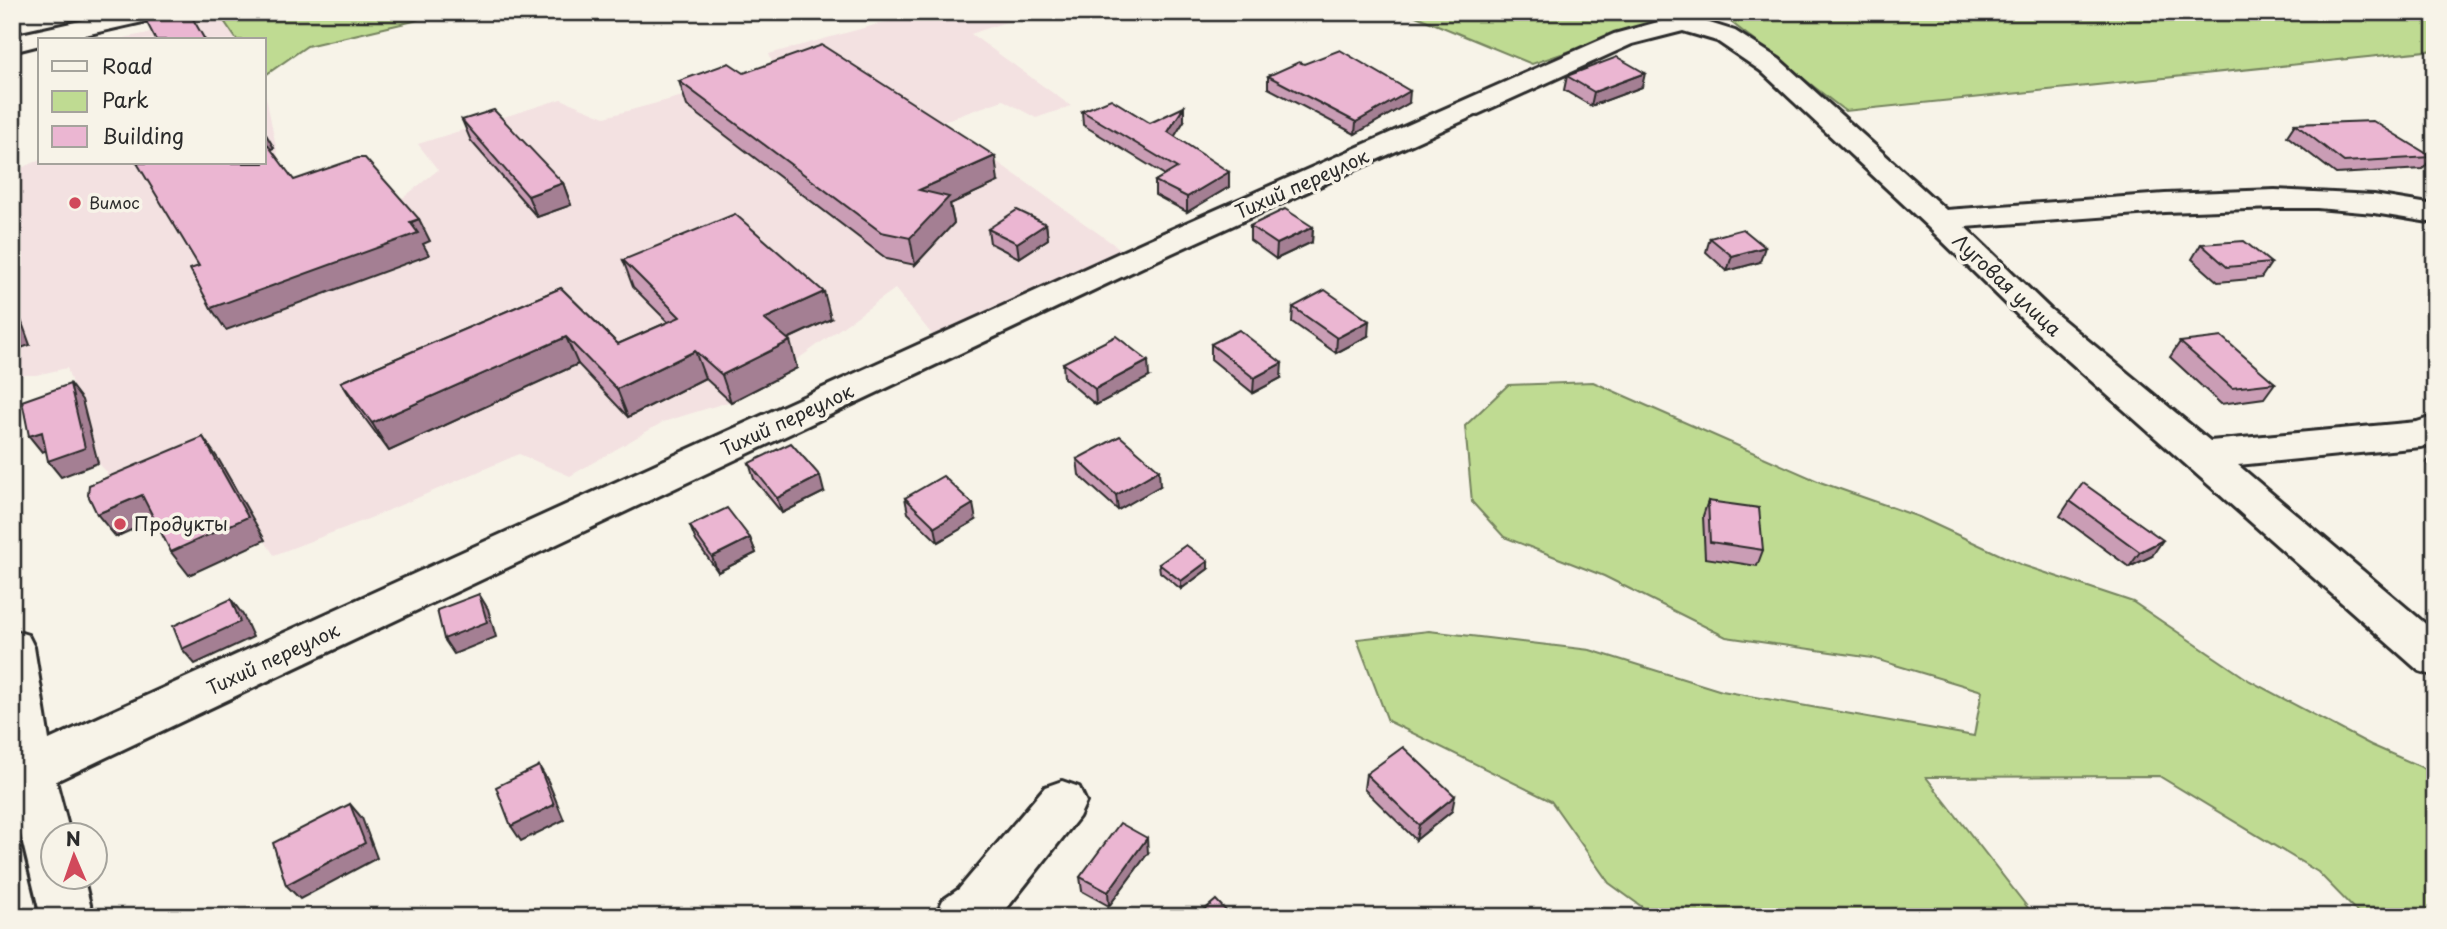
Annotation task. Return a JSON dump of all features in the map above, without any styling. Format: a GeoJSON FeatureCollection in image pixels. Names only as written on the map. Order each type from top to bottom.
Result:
{"type":"FeatureCollection","features":[{"type":"Feature","properties":{"kind":"street"},"geometry":{"type":"LineString","coordinates":[[39,38],[156,12]]}},
{"type":"Feature","properties":{"kind":"street","name":"Луговая улица"},"geometry":{"type":"LineString","coordinates":[[1547,75],[1623,39],[1670,25],[1684,23],[1726,36],[1770,65],[1939,220],[2038,316],[2435,658]]}},
{"type":"Feature","properties":{"kind":"street"},"geometry":{"type":"LineString","coordinates":[[12,44],[38,38]]}},
{"type":"Feature","properties":{"kind":"street","name":"Тихий переулок"},"geometry":{"type":"LineString","coordinates":[[30,771],[1161,246],[1547,75]]}},
{"type":"Feature","properties":{"kind":"street"},"geometry":{"type":"LineString","coordinates":[[1939,220],[2165,203],[2289,199],[2374,204],[2435,214]]}},
{"type":"Feature","properties":{"kind":"street"},"geometry":{"type":"LineString","coordinates":[[2202,455],[2421,433],[2435,429]]}},
{"type":"Feature","properties":{"kind":"street"},"geometry":{"type":"LineString","coordinates":[[12,647],[30,771],[42,820]]}},
{"type":"Feature","properties":{"kind":"street"},"geometry":{"type":"LineString","coordinates":[[961,917],[977,906],[1062,802]]}},
{"type":"Feature","properties":{"kind":"street"},"geometry":{"type":"LineString","coordinates":[[60,890],[67,917]]}},
{"type":"Feature","properties":{"kind":"shaded area"},"geometry":{"type":"Polygon","coordinates":[[[922,12],[1016,12],[1023,16],[971,34],[1071,106],[1036,118],[1003,100],[941,122],[1129,255],[943,348],[895,289],[798,359],[777,379],[738,399],[663,422],[570,476],[519,454],[373,517],[274,555],[264,540],[189,575],[160,518],[116,537],[104,509],[107,472],[98,463],[67,368],[36,375],[12,375],[12,172],[38,161],[38,164],[266,164],[266,97],[284,186],[172,222],[327,222],[404,197],[438,170],[418,144],[561,99],[605,117],[731,83],[773,65],[769,54],[922,12]]]}},
{"type":"Feature","properties":{"kind":"shaded area"},"geometry":{"type":"Polygon","coordinates":[[[222,18],[236,38],[124,38],[222,18]]]}},
{"type":"Feature","properties":{"kind":"green space"},"geometry":{"type":"Polygon","coordinates":[[[227,12],[438,12],[414,21],[307,46],[266,75],[266,38],[236,38],[222,18],[227,12]]]}},
{"type":"Feature","properties":{"kind":"green space"},"geometry":{"type":"Polygon","coordinates":[[[1406,12],[1685,12],[1532,64],[1406,12]]]}},
{"type":"Feature","properties":{"kind":"green space"},"geometry":{"type":"Polygon","coordinates":[[[1718,12],[2435,12],[2435,50],[1845,111],[1718,12]]]}},
{"type":"Feature","properties":{"kind":"green space"},"geometry":{"type":"Polygon","coordinates":[[[1593,382],[1820,482],[1919,517],[2022,565],[2133,602],[2250,681],[2371,745],[2435,773],[2435,917],[2362,917],[2318,872],[2159,776],[1926,777],[2035,917],[1656,917],[1609,883],[1551,801],[1388,721],[1357,639],[1429,631],[1590,650],[1722,691],[1974,736],[1982,691],[1872,658],[1726,637],[1604,576],[1504,537],[1472,502],[1465,426],[1508,385],[1593,382]]]}},
{"type":"Feature","properties":{"kind":"building"},"geometry":{"type":"Polygon","coordinates":[[[189,12],[204,38],[155,38],[146,21],[189,12]]]}},
{"type":"Feature","properties":{"kind":"building"},"geometry":{"type":"Polygon","coordinates":[[[822,45],[995,156],[919,190],[949,197],[910,238],[881,232],[679,81],[729,63],[744,73],[822,45]]]}},
{"type":"Feature","properties":{"kind":"building"},"geometry":{"type":"Polygon","coordinates":[[[1340,50],[1410,91],[1356,122],[1268,76],[1299,62],[1304,64],[1340,50]]]}},
{"type":"Feature","properties":{"kind":"building"},"geometry":{"type":"Polygon","coordinates":[[[1617,57],[1645,73],[1594,92],[1567,76],[1617,57]]]}},
{"type":"Feature","properties":{"kind":"building"},"geometry":{"type":"Polygon","coordinates":[[[1111,99],[1150,123],[1184,107],[1168,132],[1229,172],[1187,197],[1155,181],[1177,168],[1082,111],[1111,99]]]}},
{"type":"Feature","properties":{"kind":"building"},"geometry":{"type":"Polygon","coordinates":[[[494,110],[563,183],[528,196],[462,120],[494,110]]]}},
{"type":"Feature","properties":{"kind":"building"},"geometry":{"type":"Polygon","coordinates":[[[2373,121],[2432,157],[2344,162],[2295,124],[2373,121]]]}},
{"type":"Feature","properties":{"kind":"building"},"geometry":{"type":"Polygon","coordinates":[[[266,143],[294,180],[365,158],[419,219],[410,222],[418,233],[211,308],[190,269],[199,266],[138,164],[266,164],[266,143]]]}},
{"type":"Feature","properties":{"kind":"building"},"geometry":{"type":"Polygon","coordinates":[[[1285,209],[1313,227],[1277,244],[1250,226],[1285,209]]]}},
{"type":"Feature","properties":{"kind":"building"},"geometry":{"type":"Polygon","coordinates":[[[1017,210],[1046,224],[1017,243],[988,229],[1017,210]]]}},
{"type":"Feature","properties":{"kind":"building"},"geometry":{"type":"Polygon","coordinates":[[[735,214],[824,292],[764,319],[790,341],[722,375],[695,351],[617,389],[566,337],[372,423],[341,382],[561,288],[618,344],[680,317],[623,260],[735,214]]]}},
{"type":"Feature","properties":{"kind":"building"},"geometry":{"type":"Polygon","coordinates":[[[1743,229],[1765,247],[1732,256],[1710,238],[1743,229]]]}},
{"type":"Feature","properties":{"kind":"building"},"geometry":{"type":"Polygon","coordinates":[[[2244,241],[2271,263],[2227,267],[2201,244],[2244,241]]]}},
{"type":"Feature","properties":{"kind":"building"},"geometry":{"type":"Polygon","coordinates":[[[1325,290],[1369,321],[1337,338],[1293,307],[1325,290]]]}},
{"type":"Feature","properties":{"kind":"building"},"geometry":{"type":"Polygon","coordinates":[[[12,313],[18,330],[12,332],[12,313]]]}},
{"type":"Feature","properties":{"kind":"building"},"geometry":{"type":"Polygon","coordinates":[[[1239,330],[1282,363],[1254,378],[1211,344],[1239,330]]]}},
{"type":"Feature","properties":{"kind":"building"},"geometry":{"type":"Polygon","coordinates":[[[1116,336],[1148,361],[1095,389],[1063,363],[1116,336]]]}},
{"type":"Feature","properties":{"kind":"building"},"geometry":{"type":"Polygon","coordinates":[[[2222,337],[2275,383],[2232,388],[2180,342],[2222,337]]]}},
{"type":"Feature","properties":{"kind":"building"},"geometry":{"type":"Polygon","coordinates":[[[70,384],[85,448],[48,461],[42,432],[29,436],[22,401],[70,384]]]}},
{"type":"Feature","properties":{"kind":"building"},"geometry":{"type":"Polygon","coordinates":[[[1120,436],[1159,470],[1116,495],[1077,459],[1120,436]]]}},
{"type":"Feature","properties":{"kind":"building"},"geometry":{"type":"Polygon","coordinates":[[[203,437],[248,517],[171,552],[142,495],[97,514],[88,495],[89,485],[203,437]]]}},
{"type":"Feature","properties":{"kind":"building"},"geometry":{"type":"Polygon","coordinates":[[[791,443],[820,476],[777,498],[749,463],[791,443]]]}},
{"type":"Feature","properties":{"kind":"building"},"geometry":{"type":"Polygon","coordinates":[[[943,476],[973,504],[935,527],[905,498],[943,476]]]}},
{"type":"Feature","properties":{"kind":"building"},"geometry":{"type":"Polygon","coordinates":[[[2083,483],[2163,540],[2140,552],[2070,501],[2083,483]]]}},
{"type":"Feature","properties":{"kind":"building"},"geometry":{"type":"Polygon","coordinates":[[[1708,501],[1759,508],[1763,550],[1710,542],[1708,501]]]}},
{"type":"Feature","properties":{"kind":"building"},"geometry":{"type":"Polygon","coordinates":[[[727,508],[750,538],[712,557],[690,526],[727,508]]]}},
{"type":"Feature","properties":{"kind":"building"},"geometry":{"type":"Polygon","coordinates":[[[1186,545],[1208,561],[1181,581],[1159,564],[1186,545]]]}},
{"type":"Feature","properties":{"kind":"building"},"geometry":{"type":"Polygon","coordinates":[[[479,594],[487,622],[444,639],[437,610],[479,594]]]}},
{"type":"Feature","properties":{"kind":"building"},"geometry":{"type":"Polygon","coordinates":[[[231,599],[240,622],[182,649],[173,626],[231,599]]]}},
{"type":"Feature","properties":{"kind":"building"},"geometry":{"type":"Polygon","coordinates":[[[1403,747],[1455,796],[1419,825],[1366,774],[1403,747]]]}},
{"type":"Feature","properties":{"kind":"building"},"geometry":{"type":"Polygon","coordinates":[[[539,766],[554,805],[511,826],[496,787],[539,766]]]}},
{"type":"Feature","properties":{"kind":"building"},"geometry":{"type":"Polygon","coordinates":[[[350,804],[365,843],[286,885],[273,843],[350,804]]]}},
{"type":"Feature","properties":{"kind":"building"},"geometry":{"type":"Polygon","coordinates":[[[1120,823],[1147,838],[1108,892],[1080,877],[1120,823]]]}},
{"type":"Feature","properties":{"kind":"building"},"geometry":{"type":"Polygon","coordinates":[[[1216,900],[1232,917],[1196,917],[1216,900]]]}},
{"type":"Feature","properties":{"kind":"place","name":"Вимос"},"geometry":{"type":"Point","coordinates":[75,203]}},
{"type":"Feature","properties":{"kind":"place","name":"Продукты"},"geometry":{"type":"Point","coordinates":[120,524]}}]}
